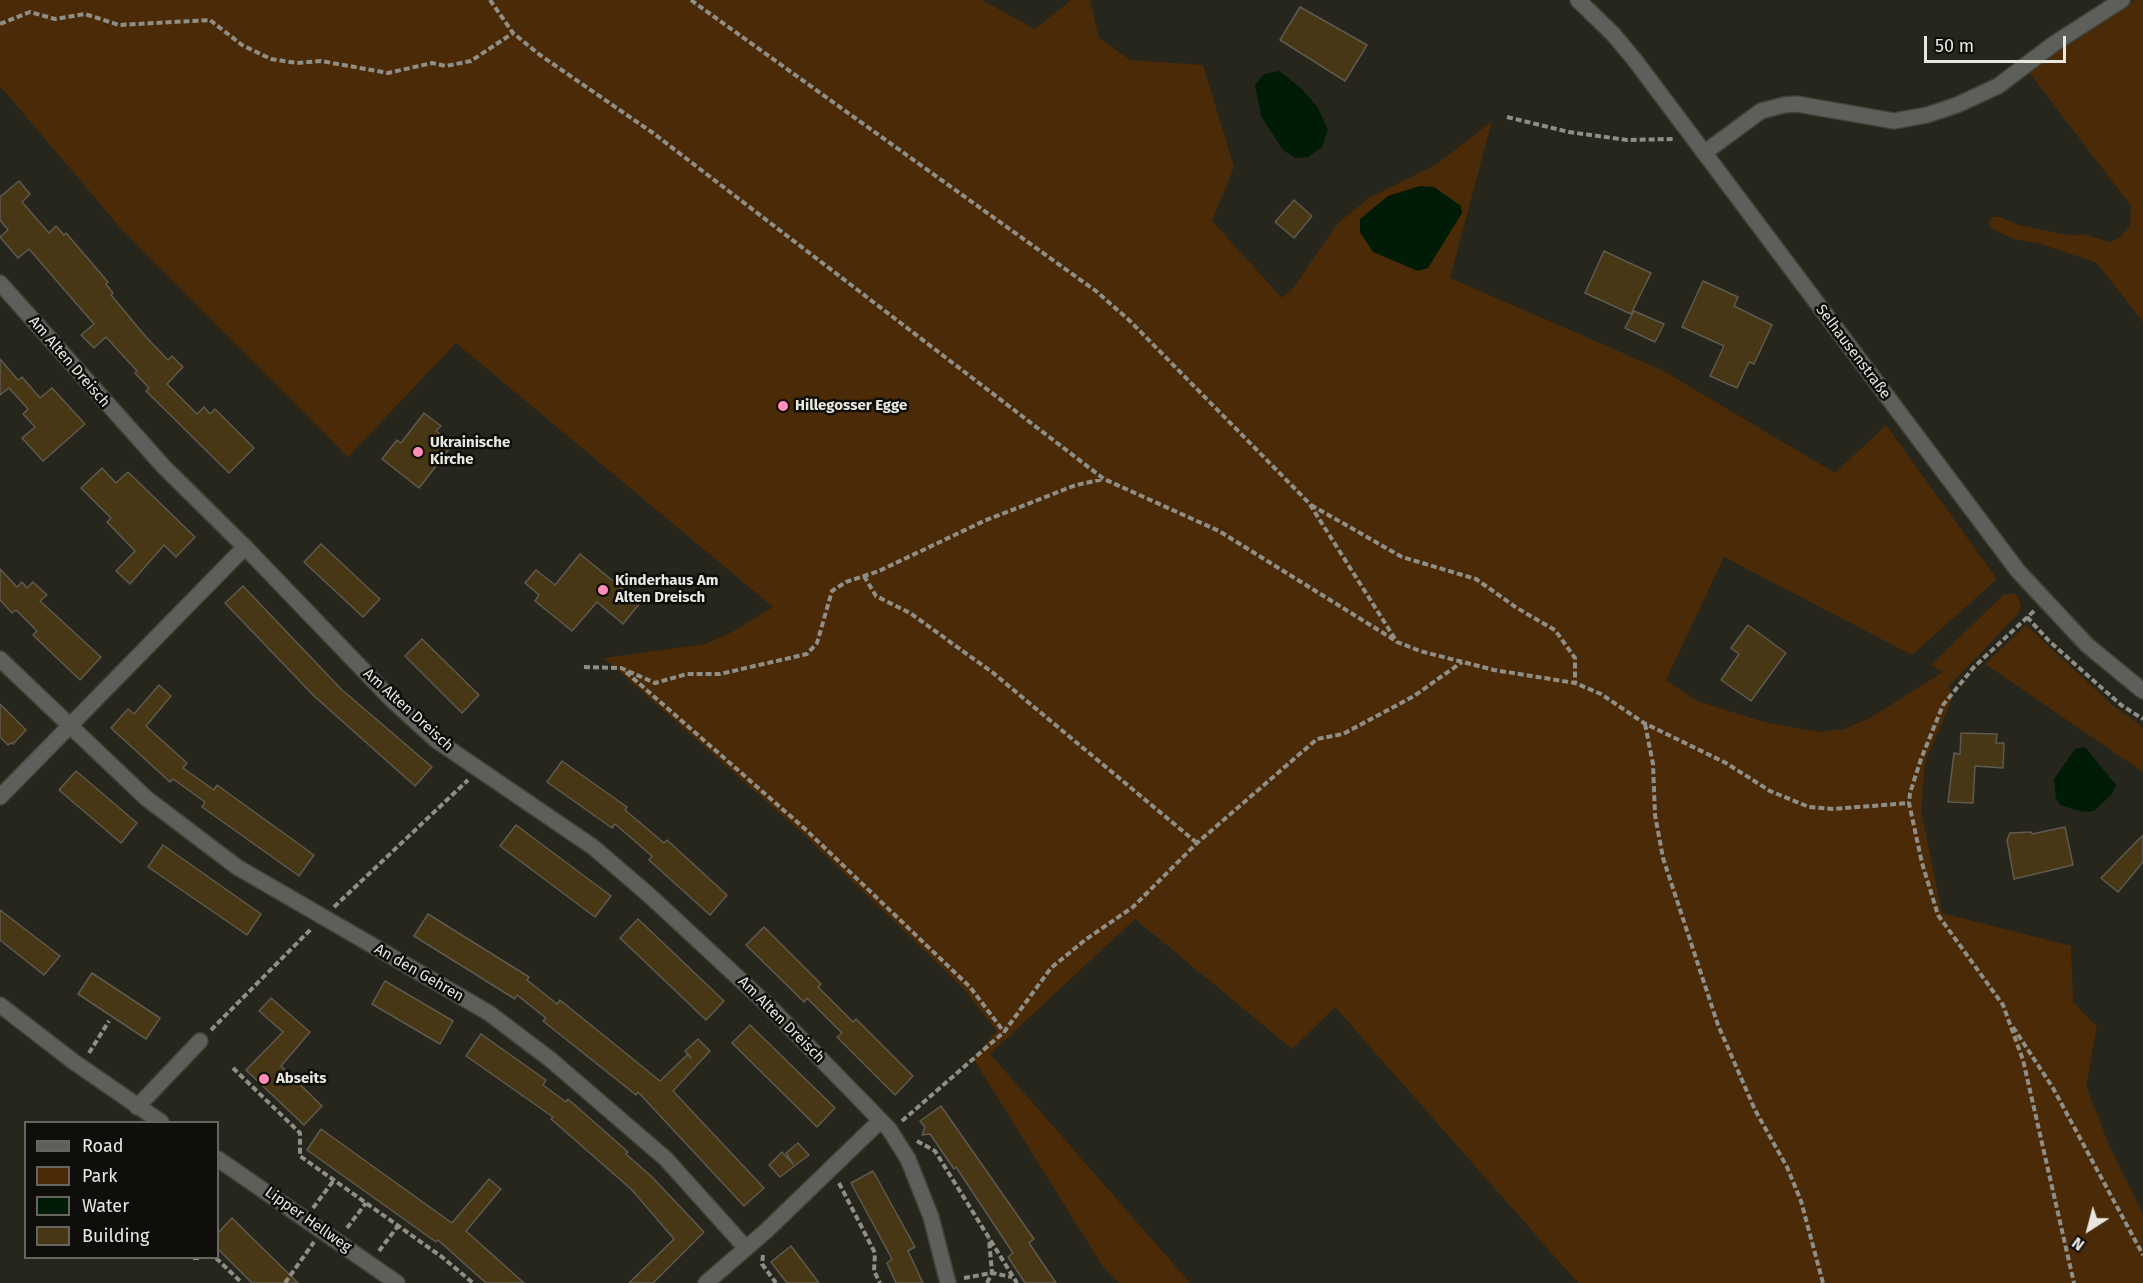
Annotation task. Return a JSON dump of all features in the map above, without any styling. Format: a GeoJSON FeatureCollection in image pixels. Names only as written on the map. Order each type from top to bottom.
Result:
{"type":"FeatureCollection","features":[{"type":"Feature","properties":{"kind":"street","name":"Selhausenstraße"},"geometry":{"type":"LineString","coordinates":[[1578,0],[1613,34],[1688,130],[2018,571],[2087,645],[2143,691]]}},
{"type":"Feature","properties":{"kind":"street"},"geometry":{"type":"LineString","coordinates":[[1704,153],[1761,111],[1784,105],[1797,104],[1894,121],[1927,116],[1998,86],[2055,43],[2122,0]]}},
{"type":"Feature","properties":{"kind":"street","name":"Am Alten Dreisch"},"geometry":{"type":"LineString","coordinates":[[0,282],[164,467],[400,707],[436,740],[593,847],[732,972],[884,1125],[900,1144],[931,1217],[948,1282]]}},
{"type":"Feature","properties":{"kind":"street"},"geometry":{"type":"LineString","coordinates":[[0,797],[245,547]]}},
{"type":"Feature","properties":{"kind":"street","name":"An den Gehren"},"geometry":{"type":"LineString","coordinates":[[0,659],[146,798],[237,867],[489,1013],[551,1060],[666,1159],[746,1247]]}},
{"type":"Feature","properties":{"kind":"street"},"geometry":{"type":"LineString","coordinates":[[0,1005],[137,1107],[159,1121]]}},
{"type":"Feature","properties":{"kind":"street"},"geometry":{"type":"LineString","coordinates":[[137,1107],[200,1041]]}},
{"type":"Feature","properties":{"kind":"street"},"geometry":{"type":"LineString","coordinates":[[706,1283],[766,1231],[827,1171],[884,1125]]}},
{"type":"Feature","properties":{"kind":"street","name":"Lipper Hellweg"},"geometry":{"type":"LineString","coordinates":[[219,1160],[397,1283]]}},
{"type":"Feature","properties":{"kind":"path"},"geometry":{"type":"LineString","coordinates":[[490,0],[513,33],[653,133],[1104,479],[1219,531],[1397,642],[1462,662],[1575,683],[1601,694],[1644,723],[1726,763],[1770,791],[1809,807],[1833,809],[1909,803]]}},
{"type":"Feature","properties":{"kind":"path"},"geometry":{"type":"LineString","coordinates":[[691,0],[1096,291],[1130,321],[1309,504],[1397,642]]}},
{"type":"Feature","properties":{"kind":"path"},"geometry":{"type":"LineString","coordinates":[[0,24],[30,12],[55,19],[85,14],[119,25],[210,20],[242,45],[271,59],[297,63],[321,62],[388,73],[432,63],[446,66],[471,61],[513,33]]}},
{"type":"Feature","properties":{"kind":"path"},"geometry":{"type":"LineString","coordinates":[[1507,117],[1569,132],[1627,140],[1674,139],[1688,130]]}},
{"type":"Feature","properties":{"kind":"path"},"geometry":{"type":"LineString","coordinates":[[584,668],[621,668],[655,683],[687,674],[720,674],[807,654],[817,643],[832,591],[846,582],[984,521],[1076,485],[1104,479]]}},
{"type":"Feature","properties":{"kind":"path"},"geometry":{"type":"LineString","coordinates":[[1309,504],[1402,557],[1476,579],[1516,609],[1555,630],[1575,658],[1575,683]]}},
{"type":"Feature","properties":{"kind":"path"},"geometry":{"type":"LineString","coordinates":[[864,576],[876,596],[910,613],[992,672],[1197,843]]}},
{"type":"Feature","properties":{"kind":"path"},"geometry":{"type":"LineString","coordinates":[[2074,1283],[2023,1060],[2003,1005],[1938,915],[1922,863],[1909,803],[1910,793],[1943,705],[1974,667],[2027,617],[2049,641],[2121,705],[2143,719]]}},
{"type":"Feature","properties":{"kind":"path"},"geometry":{"type":"LineString","coordinates":[[884,1125],[905,1119],[1004,1032],[1051,968],[1085,940],[1133,907],[1197,843],[1317,739],[1343,734],[1353,729],[1414,696],[1462,662]]}},
{"type":"Feature","properties":{"kind":"path"},"geometry":{"type":"LineString","coordinates":[[621,668],[813,836],[970,987],[1004,1032]]}},
{"type":"Feature","properties":{"kind":"path"},"geometry":{"type":"LineString","coordinates":[[1644,723],[1653,764],[1655,815],[1663,858],[1718,1025],[1755,1110],[1787,1167],[1801,1201],[1823,1283]]}},
{"type":"Feature","properties":{"kind":"path"},"geometry":{"type":"LineString","coordinates":[[93,1046],[109,1021]]}},
{"type":"Feature","properties":{"kind":"path"},"geometry":{"type":"LineString","coordinates":[[2009,1021],[2054,1088],[2143,1255]]}},
{"type":"Feature","properties":{"kind":"path"},"geometry":{"type":"LineString","coordinates":[[233,1068],[300,1133],[300,1156],[473,1283]]}},
{"type":"Feature","properties":{"kind":"path"},"geometry":{"type":"LineString","coordinates":[[900,1144],[909,1139],[935,1151],[1017,1283]]}},
{"type":"Feature","properties":{"kind":"path"},"geometry":{"type":"LineString","coordinates":[[827,1171],[838,1181],[875,1253],[873,1271],[880,1283]]}},
{"type":"Feature","properties":{"kind":"path"},"geometry":{"type":"LineString","coordinates":[[316,1203],[334,1180]]}},
{"type":"Feature","properties":{"kind":"path"},"geometry":{"type":"LineString","coordinates":[[348,1226],[366,1203]]}},
{"type":"Feature","properties":{"kind":"path"},"geometry":{"type":"LineString","coordinates":[[381,1249],[398,1226]]}},
{"type":"Feature","properties":{"kind":"path"},"geometry":{"type":"LineString","coordinates":[[285,1283],[323,1231]]}},
{"type":"Feature","properties":{"kind":"path"},"geometry":{"type":"LineString","coordinates":[[766,1231],[762,1264],[776,1283]]}},
{"type":"Feature","properties":{"kind":"path"},"geometry":{"type":"LineString","coordinates":[[987,1283],[992,1273],[989,1238]]}},
{"type":"Feature","properties":{"kind":"path"},"geometry":{"type":"LineString","coordinates":[[218,1259],[242,1283]]}},
{"type":"Feature","properties":{"kind":"path"},"geometry":{"type":"LineString","coordinates":[[948,1282],[992,1273],[1013,1278]]}},
{"type":"Feature","properties":{"kind":"green space"},"geometry":{"type":"Polygon","coordinates":[[[0,0],[982,0],[1035,29],[1071,0],[1090,0],[1099,38],[1130,60],[1203,65],[1234,167],[1212,221],[1282,298],[1293,288],[1338,223],[1369,198],[1437,164],[1492,121],[1450,278],[1662,370],[1835,473],[1886,425],[1997,579],[1912,655],[1724,557],[1666,680],[1697,701],[1764,722],[1820,732],[1844,729],[1870,718],[1943,672],[1931,665],[2004,594],[2015,594],[2019,599],[2021,607],[2017,615],[1949,686],[1952,699],[1925,762],[1921,811],[1942,913],[2071,946],[2073,1002],[2097,1027],[2086,1086],[2109,1145],[2143,1214],[2143,1283],[1578,1283],[1335,1007],[1292,1049],[1135,919],[990,1054],[1190,1283],[1119,1283],[1103,1267],[973,1058],[997,1031],[962,987],[802,833],[604,658],[705,644],[732,632],[773,607],[456,343],[348,457],[123,231],[0,86],[0,0]]]}},
{"type":"Feature","properties":{"kind":"green space"},"geometry":{"type":"Polygon","coordinates":[[[2135,0],[2143,0],[2143,322],[2097,263],[2041,244],[2011,238],[1993,229],[1989,223],[1992,217],[2000,217],[2018,225],[2073,236],[2083,234],[2110,242],[2119,238],[2130,226],[2131,206],[2028,71],[2135,0]]]}},
{"type":"Feature","properties":{"kind":"green space"},"geometry":{"type":"Polygon","coordinates":[[[2026,625],[2111,704],[2143,727],[2143,772],[1985,664],[2026,625]]]}},
{"type":"Feature","properties":{"kind":"water"},"geometry":{"type":"Polygon","coordinates":[[[1279,71],[1302,89],[1318,108],[1328,130],[1322,147],[1308,157],[1295,158],[1283,150],[1261,116],[1255,85],[1264,74],[1279,71]]]}},
{"type":"Feature","properties":{"kind":"water"},"geometry":{"type":"Polygon","coordinates":[[[1420,186],[1434,187],[1461,206],[1462,213],[1428,268],[1418,271],[1373,252],[1360,232],[1360,219],[1388,196],[1420,186]]]}},
{"type":"Feature","properties":{"kind":"water"},"geometry":{"type":"Polygon","coordinates":[[[2085,747],[2116,785],[2112,794],[2094,811],[2084,812],[2060,805],[2056,799],[2054,779],[2075,749],[2085,747]]]}},
{"type":"Feature","properties":{"kind":"building"},"geometry":{"type":"Polygon","coordinates":[[[1300,7],[1367,45],[1345,81],[1280,40],[1300,7]]]}},
{"type":"Feature","properties":{"kind":"building"},"geometry":{"type":"Polygon","coordinates":[[[19,181],[30,194],[22,202],[49,233],[56,226],[64,235],[66,233],[108,282],[106,284],[113,293],[111,295],[146,337],[168,360],[172,356],[183,367],[167,384],[197,414],[204,407],[210,414],[215,409],[254,448],[229,473],[146,391],[149,388],[135,373],[137,371],[106,337],[94,348],[81,335],[94,324],[29,249],[18,258],[0,237],[8,230],[0,220],[0,197],[19,181]]]}},
{"type":"Feature","properties":{"kind":"building"},"geometry":{"type":"Polygon","coordinates":[[[1294,200],[1312,216],[1294,238],[1275,222],[1294,200]]]}},
{"type":"Feature","properties":{"kind":"building"},"geometry":{"type":"Polygon","coordinates":[[[1604,251],[1651,273],[1631,314],[1585,293],[1604,251]]]}},
{"type":"Feature","properties":{"kind":"building"},"geometry":{"type":"Polygon","coordinates":[[[1703,281],[1738,297],[1734,306],[1772,325],[1754,364],[1749,362],[1737,388],[1710,376],[1724,346],[1682,327],[1703,281]]]}},
{"type":"Feature","properties":{"kind":"building"},"geometry":{"type":"Polygon","coordinates":[[[1634,311],[1664,324],[1655,342],[1625,328],[1634,311]]]}},
{"type":"Feature","properties":{"kind":"building"},"geometry":{"type":"Polygon","coordinates":[[[0,359],[18,380],[22,377],[40,398],[52,388],[85,424],[43,461],[22,438],[35,427],[23,414],[28,409],[9,388],[0,395],[0,359]]]}},
{"type":"Feature","properties":{"kind":"building","name":"Ukrainische Kirche"},"geometry":{"type":"Polygon","coordinates":[[[424,413],[441,426],[436,431],[453,444],[419,488],[382,459],[397,440],[401,443],[424,413]]]}},
{"type":"Feature","properties":{"kind":"building"},"geometry":{"type":"Polygon","coordinates":[[[102,468],[116,483],[128,472],[195,537],[176,557],[164,545],[130,584],[116,571],[135,551],[107,522],[111,518],[81,488],[102,468]]]}},
{"type":"Feature","properties":{"kind":"building"},"geometry":{"type":"Polygon","coordinates":[[[321,544],[380,599],[363,617],[304,562],[321,544]]]}},
{"type":"Feature","properties":{"kind":"building","name":"Kinderhaus Am Alten Dreisch"},"geometry":{"type":"Polygon","coordinates":[[[580,554],[640,603],[623,624],[597,602],[572,631],[535,601],[539,595],[525,583],[536,570],[555,585],[580,554]]]}},
{"type":"Feature","properties":{"kind":"building"},"geometry":{"type":"Polygon","coordinates":[[[0,569],[17,587],[22,582],[27,588],[33,582],[47,595],[40,601],[101,657],[80,680],[33,635],[37,631],[16,610],[12,613],[0,600],[0,569]]]}},
{"type":"Feature","properties":{"kind":"building"},"geometry":{"type":"Polygon","coordinates":[[[243,586],[341,689],[432,767],[415,786],[314,696],[225,603],[243,586]]]}},
{"type":"Feature","properties":{"kind":"building"},"geometry":{"type":"Polygon","coordinates":[[[1748,625],[1786,653],[1751,701],[1721,680],[1739,654],[1731,648],[1748,625]]]}},
{"type":"Feature","properties":{"kind":"building"},"geometry":{"type":"Polygon","coordinates":[[[422,639],[479,695],[462,713],[405,656],[422,639]]]}},
{"type":"Feature","properties":{"kind":"building"},"geometry":{"type":"Polygon","coordinates":[[[159,685],[171,696],[146,726],[187,763],[183,768],[214,790],[217,785],[314,855],[299,876],[202,807],[205,802],[173,779],[170,782],[111,728],[128,709],[134,714],[159,685]]]}},
{"type":"Feature","properties":{"kind":"building"},"geometry":{"type":"Polygon","coordinates":[[[0,704],[26,730],[13,744],[8,745],[0,737],[0,704]]]}},
{"type":"Feature","properties":{"kind":"building"},"geometry":{"type":"Polygon","coordinates":[[[1961,733],[1997,734],[1996,743],[2004,743],[2003,768],[1975,766],[1973,803],[1948,802],[1954,753],[1960,754],[1961,733]]]}},
{"type":"Feature","properties":{"kind":"building"},"geometry":{"type":"Polygon","coordinates":[[[562,761],[627,807],[625,810],[664,843],[667,840],[727,895],[710,915],[649,860],[652,856],[615,824],[612,828],[547,782],[562,761]]]}},
{"type":"Feature","properties":{"kind":"building"},"geometry":{"type":"Polygon","coordinates":[[[76,771],[137,823],[121,843],[59,790],[76,771]]]}},
{"type":"Feature","properties":{"kind":"building"},"geometry":{"type":"Polygon","coordinates":[[[516,825],[611,896],[595,917],[500,846],[516,825]]]}},
{"type":"Feature","properties":{"kind":"building"},"geometry":{"type":"Polygon","coordinates":[[[2065,827],[2073,865],[2014,879],[2007,840],[2010,833],[2031,832],[2032,834],[2065,827]]]}},
{"type":"Feature","properties":{"kind":"building"},"geometry":{"type":"Polygon","coordinates":[[[2143,835],[2143,862],[2118,892],[2101,878],[2143,835]]]}},
{"type":"Feature","properties":{"kind":"building"},"geometry":{"type":"Polygon","coordinates":[[[163,845],[261,914],[247,935],[148,867],[163,845]]]}},
{"type":"Feature","properties":{"kind":"building"},"geometry":{"type":"Polygon","coordinates":[[[0,910],[60,956],[44,975],[0,940],[0,910]]]}},
{"type":"Feature","properties":{"kind":"building"},"geometry":{"type":"Polygon","coordinates":[[[428,914],[529,977],[527,980],[557,1004],[560,1000],[660,1081],[688,1054],[685,1051],[698,1039],[710,1051],[673,1091],[764,1188],[744,1206],[638,1092],[636,1095],[543,1021],[546,1018],[517,995],[515,999],[414,936],[428,914]]]}},
{"type":"Feature","properties":{"kind":"building"},"geometry":{"type":"Polygon","coordinates":[[[638,919],[724,1001],[706,1020],[620,938],[638,919]]]}},
{"type":"Feature","properties":{"kind":"building"},"geometry":{"type":"Polygon","coordinates":[[[764,927],[821,984],[818,987],[853,1022],[856,1019],[913,1076],[895,1095],[837,1037],[842,1033],[807,998],[804,1002],[746,945],[764,927]]]}},
{"type":"Feature","properties":{"kind":"building"},"geometry":{"type":"Polygon","coordinates":[[[92,973],[160,1018],[146,1039],[78,994],[92,973]]]}},
{"type":"Feature","properties":{"kind":"building"},"geometry":{"type":"Polygon","coordinates":[[[385,981],[453,1021],[440,1044],[372,1004],[385,981]]]}},
{"type":"Feature","properties":{"kind":"building"},"geometry":{"type":"Polygon","coordinates":[[[271,998],[310,1032],[281,1066],[322,1106],[304,1125],[246,1070],[283,1032],[259,1011],[271,998]]]}},
{"type":"Feature","properties":{"kind":"building"},"geometry":{"type":"Polygon","coordinates":[[[750,1025],[835,1108],[817,1127],[732,1043],[750,1025]]]}},
{"type":"Feature","properties":{"kind":"building"},"geometry":{"type":"Polygon","coordinates":[[[481,1034],[546,1080],[543,1085],[566,1102],[568,1099],[628,1152],[626,1154],[652,1177],[704,1232],[653,1283],[629,1283],[674,1239],[632,1190],[551,1119],[553,1117],[466,1056],[481,1034]]]}},
{"type":"Feature","properties":{"kind":"building"},"geometry":{"type":"Polygon","coordinates":[[[941,1106],[1034,1239],[1029,1243],[1056,1283],[1025,1283],[1008,1257],[1013,1253],[956,1167],[954,1169],[930,1134],[922,1135],[925,1127],[920,1121],[941,1106]]]}},
{"type":"Feature","properties":{"kind":"building"},"geometry":{"type":"Polygon","coordinates":[[[321,1129],[452,1223],[489,1179],[501,1189],[466,1231],[524,1283],[486,1283],[438,1240],[436,1242],[307,1150],[321,1129]]]}},
{"type":"Feature","properties":{"kind":"building"},"geometry":{"type":"Polygon","coordinates":[[[798,1143],[809,1155],[780,1177],[769,1165],[782,1152],[793,1164],[786,1153],[798,1143]]]}},
{"type":"Feature","properties":{"kind":"building"},"geometry":{"type":"Polygon","coordinates":[[[873,1171],[915,1247],[908,1251],[923,1283],[896,1283],[887,1263],[892,1259],[851,1183],[873,1171]]]}},
{"type":"Feature","properties":{"kind":"building"},"geometry":{"type":"Polygon","coordinates":[[[232,1218],[298,1283],[252,1283],[219,1250],[219,1232],[232,1218]]]}},
{"type":"Feature","properties":{"kind":"building"},"geometry":{"type":"Polygon","coordinates":[[[791,1246],[819,1283],[787,1283],[771,1262],[791,1246]]]}},
{"type":"Feature","properties":{"kind":"place","name":"Hillegosser Egge"},"geometry":{"type":"Point","coordinates":[783,406]}},
{"type":"Feature","properties":{"kind":"place","name":"Ukrainische Kirche"},"geometry":{"type":"Point","coordinates":[418,452]}},
{"type":"Feature","properties":{"kind":"place","name":"Kinderhaus Am Alten Dreisch"},"geometry":{"type":"Point","coordinates":[603,590]}},
{"type":"Feature","properties":{"kind":"place","name":"Abseits"},"geometry":{"type":"Point","coordinates":[264,1079]}}]}
